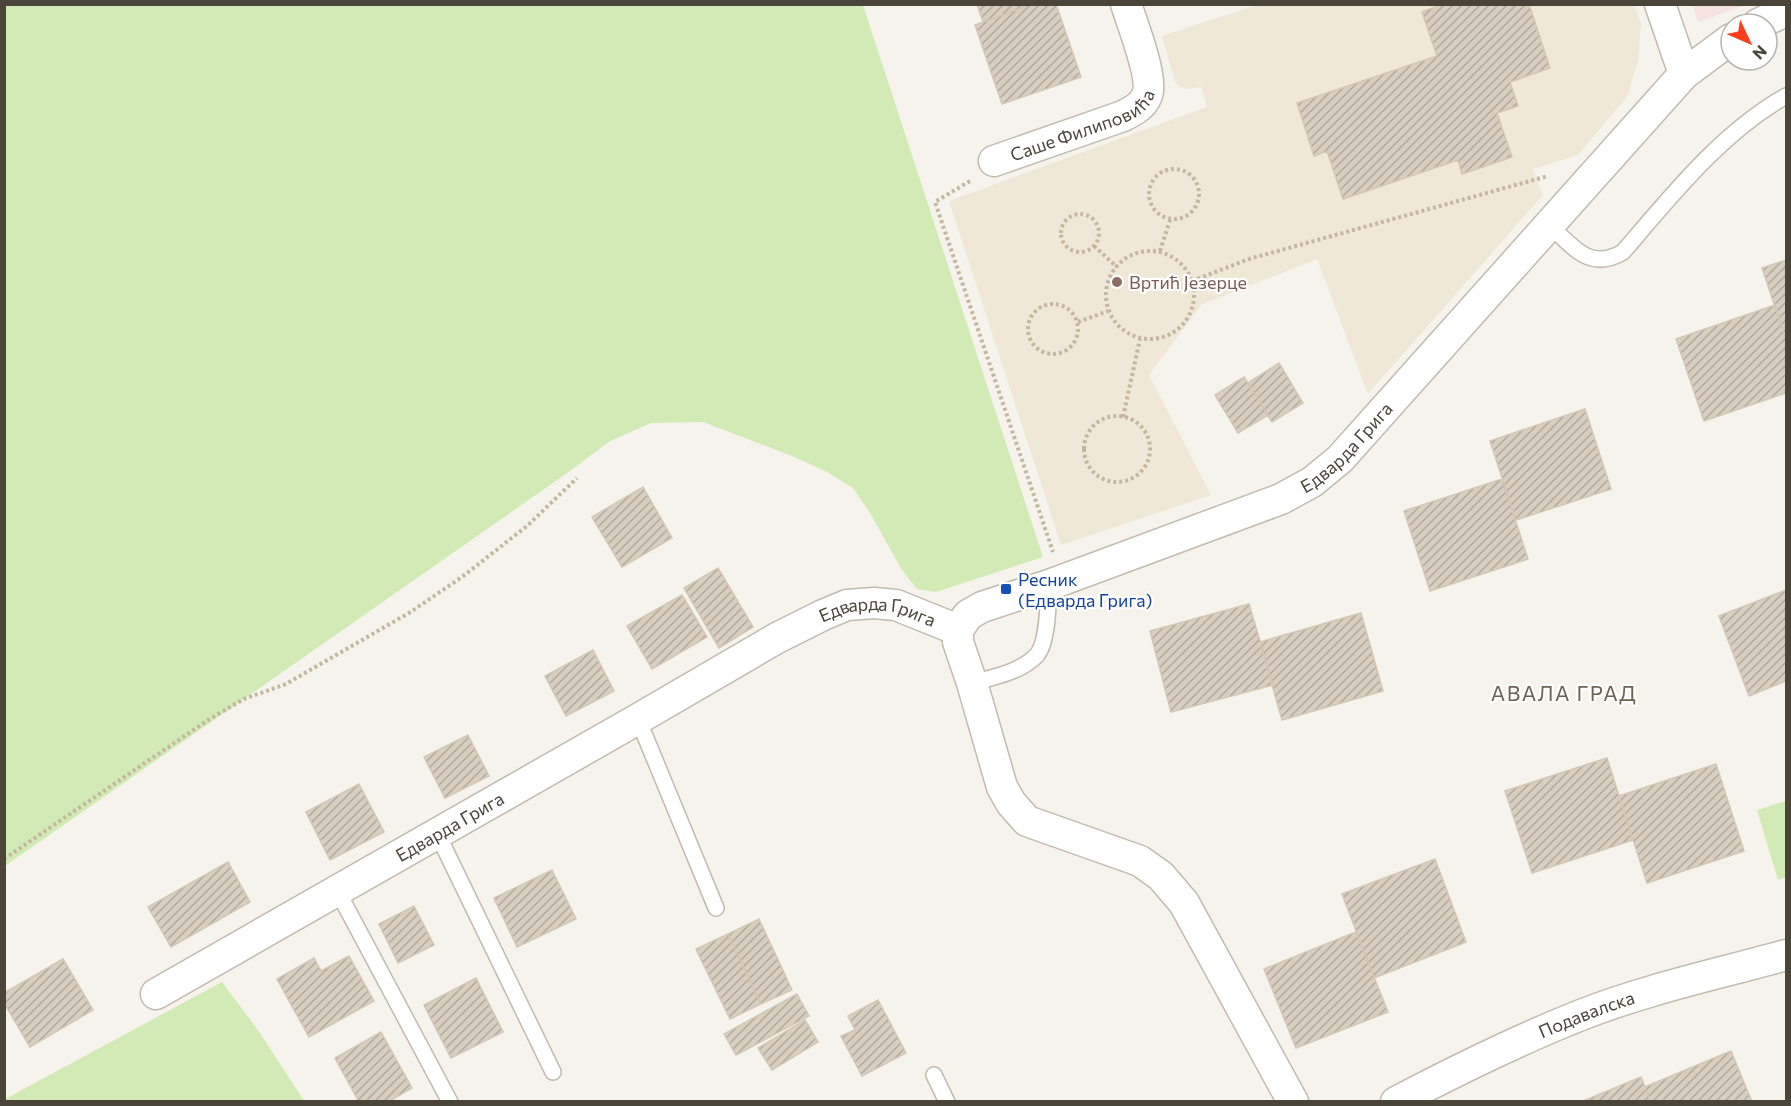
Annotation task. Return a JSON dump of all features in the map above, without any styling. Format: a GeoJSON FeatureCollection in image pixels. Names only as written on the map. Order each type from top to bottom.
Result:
{"type":"FeatureCollection","features":[{"type":"Feature","properties":{"kind":"street","name":"Саше Филиповића"},"geometry":{"type":"LineString","coordinates":[[994,161],[1123,116],[1135,110],[1142,103],[1149,90],[1148,75],[1126,4]]}},
{"type":"Feature","properties":{"kind":"street"},"geometry":{"type":"LineString","coordinates":[[1660,4],[1684,74]]}},
{"type":"Feature","properties":{"kind":"street","name":"Едварда Грига"},"geometry":{"type":"LineString","coordinates":[[156,994],[777,638],[823,615],[847,605],[874,603],[896,605],[958,630],[974,610],[1056,583],[1281,499],[1312,482],[1340,459],[1376,420],[1684,74],[1719,48]]}},
{"type":"Feature","properties":{"kind":"street"},"geometry":{"type":"LineString","coordinates":[[958,630],[958,642],[1002,787],[1011,803],[1027,820],[1140,861],[1161,876],[1184,903],[1293,1101]]}},
{"type":"Feature","properties":{"kind":"street","name":"Подавалска"},"geometry":{"type":"LineString","coordinates":[[1396,1101],[1517,1042],[1583,1014],[1786,955]]}},
{"type":"Feature","properties":{"kind":"lane"},"geometry":{"type":"LineString","coordinates":[[1549,225],[1582,254],[1593,260],[1614,257],[1623,252],[1680,186],[1736,130],[1761,110],[1786,96]]}},
{"type":"Feature","properties":{"kind":"lane"},"geometry":{"type":"LineString","coordinates":[[972,683],[1017,669],[1037,654],[1044,637],[1056,583]]}},
{"type":"Feature","properties":{"kind":"lane"},"geometry":{"type":"LineString","coordinates":[[638,719],[716,908]]}},
{"type":"Feature","properties":{"kind":"lane"},"geometry":{"type":"LineString","coordinates":[[437,833],[553,1072]]}},
{"type":"Feature","properties":{"kind":"lane"},"geometry":{"type":"LineString","coordinates":[[337,890],[450,1101]]}},
{"type":"Feature","properties":{"kind":"lane"},"geometry":{"type":"LineString","coordinates":[[934,1076],[947,1101]]}},
{"type":"Feature","properties":{"kind":"path"},"geometry":{"type":"LineString","coordinates":[[994,161],[993,168],[935,202],[1056,583]]}},
{"type":"Feature","properties":{"kind":"path"},"geometry":{"type":"LineString","coordinates":[[1182,169],[1195,179],[1200,195],[1193,211],[1186,216],[1170,220],[1155,212],[1149,196],[1149,188],[1152,180],[1165,170],[1182,169]]}},
{"type":"Feature","properties":{"kind":"path"},"geometry":{"type":"LineString","coordinates":[[1192,281],[1249,259],[1536,179]]}},
{"type":"Feature","properties":{"kind":"path"},"geometry":{"type":"LineString","coordinates":[[1079,214],[1091,217],[1099,228],[1094,246],[1083,252],[1077,252],[1067,246],[1061,235],[1064,223],[1079,214]]}},
{"type":"Feature","properties":{"kind":"path"},"geometry":{"type":"LineString","coordinates":[[1160,252],[1170,220]]}},
{"type":"Feature","properties":{"kind":"path"},"geometry":{"type":"LineString","coordinates":[[1094,246],[1117,267]]}},
{"type":"Feature","properties":{"kind":"path"},"geometry":{"type":"LineString","coordinates":[[1160,252],[1179,262],[1192,281],[1194,301],[1189,315],[1181,327],[1162,338],[1140,339],[1127,333],[1116,324],[1108,311],[1107,282],[1125,259],[1138,253],[1160,252]]}},
{"type":"Feature","properties":{"kind":"path"},"geometry":{"type":"LineString","coordinates":[[1049,304],[1065,307],[1072,312],[1078,322],[1074,344],[1060,354],[1052,355],[1036,349],[1027,335],[1027,326],[1034,311],[1049,304]]}},
{"type":"Feature","properties":{"kind":"path"},"geometry":{"type":"LineString","coordinates":[[1078,322],[1108,311]]}},
{"type":"Feature","properties":{"kind":"path"},"geometry":{"type":"LineString","coordinates":[[1123,417],[1140,339]]}},
{"type":"Feature","properties":{"kind":"path"},"geometry":{"type":"LineString","coordinates":[[1123,417],[1133,420],[1141,428],[1147,436],[1150,447],[1149,457],[1137,475],[1117,482],[1097,476],[1089,467],[1084,446],[1093,427],[1102,420],[1123,417]]}},
{"type":"Feature","properties":{"kind":"path"},"geometry":{"type":"LineString","coordinates":[[4,859],[208,720],[244,699],[286,684],[409,613],[462,577],[527,526],[577,478]]}},
{"type":"Feature","properties":{"kind":"shaded area"},"geometry":{"type":"Polygon","coordinates":[[[1692,4],[1747,4],[1727,12],[1719,12],[1719,15],[1698,22],[1692,4]]]}},
{"type":"Feature","properties":{"kind":"shaded area","name":"Вртић Језерце"},"geometry":{"type":"Polygon","coordinates":[[[1257,5],[1634,5],[1641,24],[1638,61],[1627,97],[1578,155],[1533,169],[1543,195],[1368,394],[1317,259],[1201,305],[1149,375],[1211,495],[1061,545],[949,201],[1207,107],[1201,87],[1188,89],[1180,87],[1175,82],[1162,36],[1257,5]]]}},
{"type":"Feature","properties":{"kind":"green space"},"geometry":{"type":"Polygon","coordinates":[[[5,4],[863,5],[1043,557],[936,592],[917,589],[902,570],[853,488],[827,472],[792,456],[703,422],[651,423],[610,441],[5,866],[5,4]]]}},
{"type":"Feature","properties":{"kind":"green space"},"geometry":{"type":"Polygon","coordinates":[[[1786,801],[1786,877],[1778,880],[1757,810],[1786,801]]]}},
{"type":"Feature","properties":{"kind":"green space"},"geometry":{"type":"Polygon","coordinates":[[[222,982],[260,1033],[304,1101],[5,1101],[5,1099],[222,982]]]}},
{"type":"Feature","properties":{"kind":"building"},"geometry":{"type":"Polygon","coordinates":[[[977,4],[1032,4],[983,22],[977,4]]]}},
{"type":"Feature","properties":{"kind":"building"},"geometry":{"type":"Polygon","coordinates":[[[1032,4],[1056,4],[1081,77],[1002,104],[975,25],[1032,4]]]}},
{"type":"Feature","properties":{"kind":"building"},"geometry":{"type":"Polygon","coordinates":[[[1443,4],[1529,4],[1550,68],[1510,82],[1518,106],[1497,113],[1512,157],[1462,174],[1458,160],[1343,199],[1327,151],[1314,156],[1297,103],[1437,56],[1422,12],[1443,4]]]}},
{"type":"Feature","properties":{"kind":"building"},"geometry":{"type":"Polygon","coordinates":[[[1786,260],[1786,340],[1762,268],[1786,260]]]}},
{"type":"Feature","properties":{"kind":"building"},"geometry":{"type":"Polygon","coordinates":[[[1775,305],[1786,340],[1786,393],[1704,421],[1676,339],[1775,305]]]}},
{"type":"Feature","properties":{"kind":"building"},"geometry":{"type":"Polygon","coordinates":[[[1279,363],[1303,403],[1272,422],[1248,383],[1279,363]]]}},
{"type":"Feature","properties":{"kind":"building"},"geometry":{"type":"Polygon","coordinates":[[[1244,377],[1268,415],[1238,433],[1215,395],[1244,377]]]}},
{"type":"Feature","properties":{"kind":"building"},"geometry":{"type":"Polygon","coordinates":[[[1585,409],[1611,489],[1516,520],[1490,441],[1585,409]]]}},
{"type":"Feature","properties":{"kind":"building"},"geometry":{"type":"Polygon","coordinates":[[[1502,479],[1528,559],[1430,591],[1404,511],[1502,479]]]}},
{"type":"Feature","properties":{"kind":"building"},"geometry":{"type":"Polygon","coordinates":[[[643,487],[672,538],[622,567],[592,517],[643,487]]]}},
{"type":"Feature","properties":{"kind":"building"},"geometry":{"type":"Polygon","coordinates":[[[718,568],[753,627],[719,648],[684,588],[718,568]]]}},
{"type":"Feature","properties":{"kind":"building"},"geometry":{"type":"Polygon","coordinates":[[[1786,590],[1786,681],[1749,696],[1719,616],[1786,590]]]}},
{"type":"Feature","properties":{"kind":"building"},"geometry":{"type":"Polygon","coordinates":[[[682,595],[707,637],[652,669],[627,626],[682,595]]]}},
{"type":"Feature","properties":{"kind":"building"},"geometry":{"type":"Polygon","coordinates":[[[1249,604],[1273,685],[1171,712],[1150,631],[1249,604]]]}},
{"type":"Feature","properties":{"kind":"building"},"geometry":{"type":"Polygon","coordinates":[[[1361,613],[1383,691],[1282,720],[1260,642],[1361,613]]]}},
{"type":"Feature","properties":{"kind":"building"},"geometry":{"type":"Polygon","coordinates":[[[593,650],[614,691],[566,716],[545,676],[593,650]]]}},
{"type":"Feature","properties":{"kind":"building"},"geometry":{"type":"Polygon","coordinates":[[[468,735],[489,776],[445,798],[424,757],[468,735]]]}},
{"type":"Feature","properties":{"kind":"building"},"geometry":{"type":"Polygon","coordinates":[[[1607,758],[1633,840],[1532,873],[1505,791],[1607,758]]]}},
{"type":"Feature","properties":{"kind":"building"},"geometry":{"type":"Polygon","coordinates":[[[1716,764],[1744,851],[1647,883],[1619,796],[1716,764]]]}},
{"type":"Feature","properties":{"kind":"building"},"geometry":{"type":"Polygon","coordinates":[[[359,784],[384,832],[330,860],[306,812],[359,784]]]}},
{"type":"Feature","properties":{"kind":"building"},"geometry":{"type":"Polygon","coordinates":[[[1435,859],[1466,942],[1374,978],[1342,894],[1435,859]]]}},
{"type":"Feature","properties":{"kind":"building"},"geometry":{"type":"Polygon","coordinates":[[[228,862],[250,902],[171,947],[148,907],[228,862]]]}},
{"type":"Feature","properties":{"kind":"building"},"geometry":{"type":"Polygon","coordinates":[[[552,870],[576,919],[517,947],[494,898],[552,870]]]}},
{"type":"Feature","properties":{"kind":"building"},"geometry":{"type":"Polygon","coordinates":[[[414,906],[434,945],[398,963],[379,924],[414,906]]]}},
{"type":"Feature","properties":{"kind":"building"},"geometry":{"type":"Polygon","coordinates":[[[759,919],[792,990],[761,1004],[728,934],[759,919]]]}},
{"type":"Feature","properties":{"kind":"building"},"geometry":{"type":"Polygon","coordinates":[[[1356,932],[1388,1012],[1296,1048],[1264,969],[1356,932]]]}},
{"type":"Feature","properties":{"kind":"building"},"geometry":{"type":"Polygon","coordinates":[[[728,934],[761,1004],[730,1019],[696,949],[728,934]]]}},
{"type":"Feature","properties":{"kind":"building"},"geometry":{"type":"Polygon","coordinates":[[[349,956],[374,1001],[309,1037],[277,979],[314,958],[321,971],[349,956]]]}},
{"type":"Feature","properties":{"kind":"building"},"geometry":{"type":"Polygon","coordinates":[[[63,959],[93,1010],[30,1047],[4,1003],[4,993],[63,959]]]}},
{"type":"Feature","properties":{"kind":"building"},"geometry":{"type":"Polygon","coordinates":[[[476,978],[503,1032],[451,1058],[424,1005],[476,978]]]}},
{"type":"Feature","properties":{"kind":"building"},"geometry":{"type":"Polygon","coordinates":[[[797,994],[809,1016],[736,1055],[724,1034],[797,994]]]}},
{"type":"Feature","properties":{"kind":"building"},"geometry":{"type":"Polygon","coordinates":[[[878,1000],[906,1053],[862,1076],[841,1036],[855,1030],[848,1016],[878,1000]]]}},
{"type":"Feature","properties":{"kind":"building"},"geometry":{"type":"Polygon","coordinates":[[[805,1020],[818,1042],[772,1070],[758,1048],[805,1020]]]}},
{"type":"Feature","properties":{"kind":"building"},"geometry":{"type":"Polygon","coordinates":[[[381,1032],[412,1088],[388,1102],[359,1102],[335,1058],[381,1032]]]}},
{"type":"Feature","properties":{"kind":"building"},"geometry":{"type":"Polygon","coordinates":[[[1731,1051],[1752,1102],[1651,1102],[1645,1087],[1731,1051]]]}},
{"type":"Feature","properties":{"kind":"building"},"geometry":{"type":"Polygon","coordinates":[[[1641,1077],[1651,1102],[1581,1102],[1641,1077]]]}},
{"type":"Feature","properties":{"kind":"place","name":"Вртић Језерце"},"geometry":{"type":"Point","coordinates":[1117,282]}},
{"type":"Feature","properties":{"kind":"place","name":"Ресник (Едварда Грига)"},"geometry":{"type":"Point","coordinates":[1006,589]}},
{"type":"Feature","properties":{"kind":"district","name":"АВАЛА ГРАД"},"geometry":{"type":"Point","coordinates":[1564,692]}}]}
